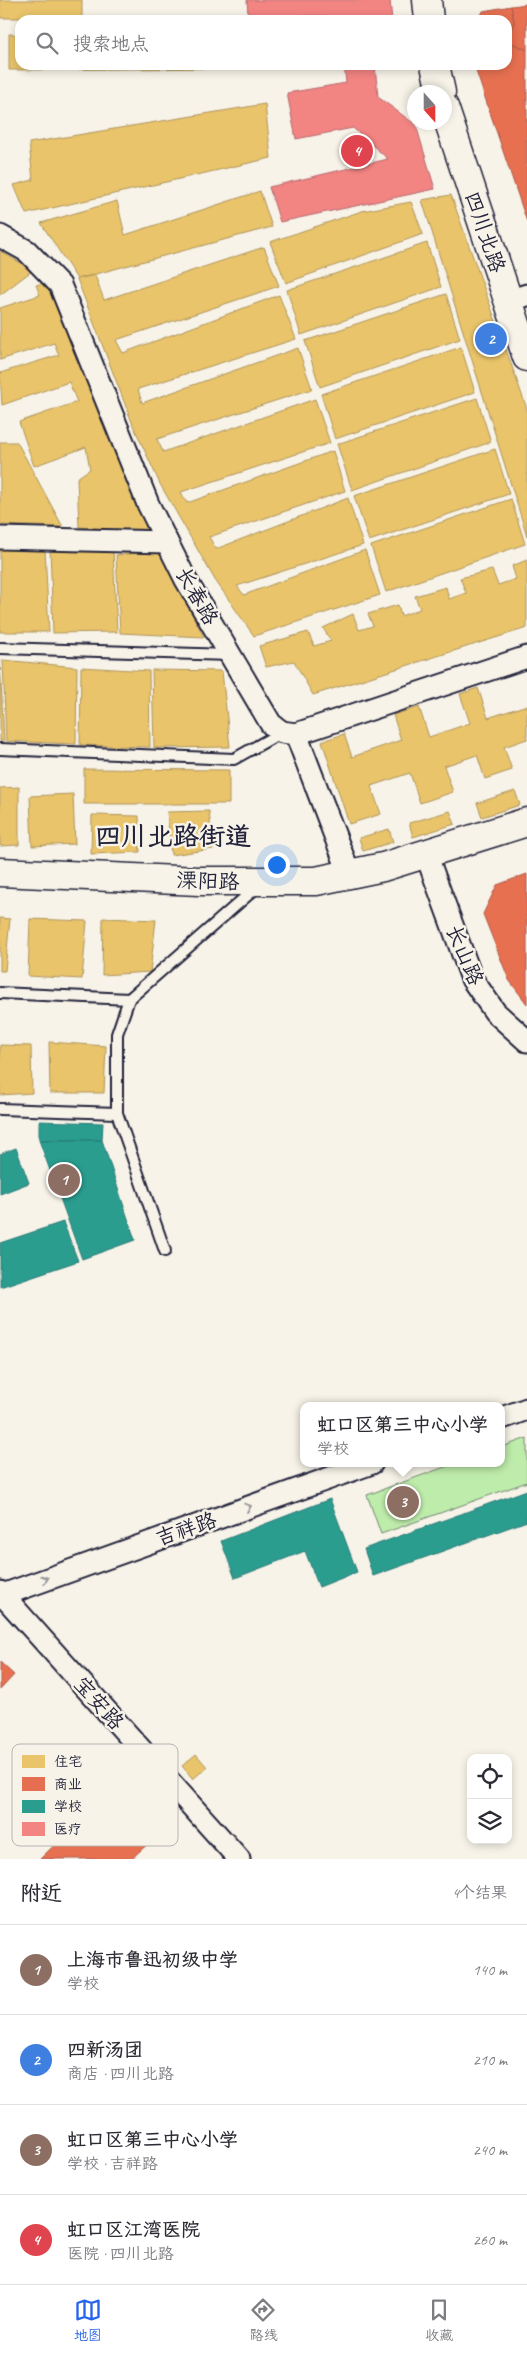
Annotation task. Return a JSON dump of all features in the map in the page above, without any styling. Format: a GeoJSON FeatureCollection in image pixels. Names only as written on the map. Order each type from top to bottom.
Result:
{"type":"FeatureCollection","features":[{"type":"Feature","properties":{"kind":"street"},"geometry":{"type":"LineString","coordinates":[[426,0],[428,15]]}},
{"type":"Feature","properties":{"kind":"street"},"geometry":{"type":"LineString","coordinates":[[436,70],[439,85]]}},
{"type":"Feature","properties":{"kind":"street","name":"四川北路"},"geometry":{"type":"LineString","coordinates":[[452,129],[518,298],[527,357]]}},
{"type":"Feature","properties":{"kind":"street","name":"长春路"},"geometry":{"type":"LineString","coordinates":[[0,236],[33,256],[60,285],[133,469],[167,542],[271,724],[289,733]]}},
{"type":"Feature","properties":{"kind":"street"},"geometry":{"type":"LineString","coordinates":[[0,538],[167,542]]}},
{"type":"Feature","properties":{"kind":"street"},"geometry":{"type":"LineString","coordinates":[[350,875],[289,733],[527,658]]}},
{"type":"Feature","properties":{"kind":"street","name":"溧阳路"},"geometry":{"type":"LineString","coordinates":[[0,872],[261,882],[316,881],[350,875],[426,854],[527,822]]}},
{"type":"Feature","properties":{"kind":"street","name":"长山路"},"geometry":{"type":"LineString","coordinates":[[426,854],[472,980],[495,1012],[527,1041]]}},
{"type":"Feature","properties":{"kind":"street"},"geometry":{"type":"LineString","coordinates":[[505,1417],[527,1409]]}},
{"type":"Feature","properties":{"kind":"street","name":"吉祥路"},"geometry":{"type":"LineString","coordinates":[[1,1594],[361,1467]]}},
{"type":"Feature","properties":{"kind":"street","name":"宝安路"},"geometry":{"type":"LineString","coordinates":[[1,1594],[135,1744]]}},
{"type":"Feature","properties":{"kind":"street","name":"宝安路"},"geometry":{"type":"LineString","coordinates":[[178,1792],[238,1859]]}},
{"type":"Feature","properties":{"kind":"lane"},"geometry":{"type":"LineString","coordinates":[[0,648],[231,655]]}},
{"type":"Feature","properties":{"kind":"lane"},"geometry":{"type":"LineString","coordinates":[[0,750],[234,760],[289,733]]}},
{"type":"Feature","properties":{"kind":"lane"},"geometry":{"type":"LineString","coordinates":[[165,1251],[117,1113],[116,1034],[129,999],[261,882]]}},
{"type":"Feature","properties":{"kind":"lane"},"geometry":{"type":"LineString","coordinates":[[0,993],[129,999]]}},
{"type":"Feature","properties":{"kind":"lane"},"geometry":{"type":"LineString","coordinates":[[0,1109],[117,1113]]}},
{"type":"Feature","properties":{"kind":"green space"},"geometry":{"type":"Polygon","coordinates":[[[527,1438],[527,1482],[381,1534],[367,1495],[445,1467],[505,1467],[505,1446],[527,1438]]]}},
{"type":"Feature","properties":{"kind":"building: 住宅"},"geometry":{"type":"Polygon","coordinates":[[[0,0],[82,0],[82,15],[15,15],[15,18],[0,18],[0,0]]]}},
{"type":"Feature","properties":{"kind":"building: 住宅"},"geometry":{"type":"Polygon","coordinates":[[[9,34],[15,35],[15,70],[9,70],[9,34]]]}},
{"type":"Feature","properties":{"kind":"building: 住宅"},"geometry":{"type":"Polygon","coordinates":[[[265,104],[271,158],[26,214],[14,185],[33,180],[29,143],[265,104]]]}},
{"type":"Feature","properties":{"kind":"building: 住宅"},"geometry":{"type":"Polygon","coordinates":[[[260,191],[272,227],[77,279],[41,223],[117,201],[125,235],[260,191]]]}},
{"type":"Feature","properties":{"kind":"building: 住宅"},"geometry":{"type":"Polygon","coordinates":[[[451,195],[527,409],[527,536],[422,200],[451,195]]]}},
{"type":"Feature","properties":{"kind":"building: 住宅"},"geometry":{"type":"Polygon","coordinates":[[[411,202],[423,234],[286,283],[270,242],[362,211],[411,202]]]}},
{"type":"Feature","properties":{"kind":"building: 住宅"},"geometry":{"type":"Polygon","coordinates":[[[427,243],[441,287],[301,335],[287,290],[427,243]]]}},
{"type":"Feature","properties":{"kind":"building: 住宅"},"geometry":{"type":"Polygon","coordinates":[[[264,247],[279,286],[116,340],[123,353],[279,295],[296,339],[138,389],[142,403],[298,348],[312,389],[157,439],[163,452],[315,399],[330,443],[181,492],[187,503],[333,451],[345,491],[209,537],[216,549],[348,498],[363,545],[237,586],[244,595],[365,550],[380,595],[254,636],[215,580],[160,484],[133,425],[77,279],[95,275],[104,300],[264,247]]]}},
{"type":"Feature","properties":{"kind":"building: 住宅"},"geometry":{"type":"Polygon","coordinates":[[[0,251],[33,270],[0,295],[0,251]]]}},
{"type":"Feature","properties":{"kind":"building: 住宅"},"geometry":{"type":"Polygon","coordinates":[[[48,282],[141,510],[147,532],[79,527],[77,478],[90,469],[86,447],[34,466],[19,422],[77,402],[69,382],[2,405],[0,373],[59,355],[54,343],[0,360],[0,308],[40,295],[36,285],[48,282]]]}},
{"type":"Feature","properties":{"kind":"building: 住宅"},"geometry":{"type":"Polygon","coordinates":[[[446,294],[460,339],[320,387],[305,341],[446,294]]]}},
{"type":"Feature","properties":{"kind":"building: 住宅"},"geometry":{"type":"Polygon","coordinates":[[[461,347],[475,392],[335,439],[321,394],[461,347]]]}},
{"type":"Feature","properties":{"kind":"building: 住宅"},"geometry":{"type":"Polygon","coordinates":[[[477,398],[491,442],[352,490],[337,444],[477,398]]]}},
{"type":"Feature","properties":{"kind":"building: 住宅"},"geometry":{"type":"Polygon","coordinates":[[[0,442],[17,442],[63,527],[0,525],[0,442]]]}},
{"type":"Feature","properties":{"kind":"building: 住宅"},"geometry":{"type":"Polygon","coordinates":[[[495,449],[509,494],[369,541],[354,496],[495,449]]]}},
{"type":"Feature","properties":{"kind":"building: 住宅"},"geometry":{"type":"Polygon","coordinates":[[[511,499],[525,544],[386,592],[371,546],[511,499]]]}},
{"type":"Feature","properties":{"kind":"building: 住宅"},"geometry":{"type":"Polygon","coordinates":[[[0,548],[45,549],[49,632],[0,632],[0,548]]]}},
{"type":"Feature","properties":{"kind":"building: 住宅"},"geometry":{"type":"Polygon","coordinates":[[[50,548],[113,550],[117,632],[53,633],[50,548]]]}},
{"type":"Feature","properties":{"kind":"building: 住宅"},"geometry":{"type":"Polygon","coordinates":[[[160,551],[204,637],[120,633],[116,555],[160,551]]]}},
{"type":"Feature","properties":{"kind":"building: 住宅"},"geometry":{"type":"Polygon","coordinates":[[[527,560],[527,628],[313,695],[294,661],[266,667],[259,646],[308,632],[314,646],[331,641],[323,628],[353,614],[359,630],[373,626],[368,614],[398,605],[401,616],[420,609],[415,596],[446,587],[449,599],[466,593],[460,578],[492,570],[498,585],[516,579],[512,566],[527,560]]]}},
{"type":"Feature","properties":{"kind":"building: 住宅"},"geometry":{"type":"Polygon","coordinates":[[[0,660],[4,741],[0,741],[0,660]]]}},
{"type":"Feature","properties":{"kind":"building: 住宅"},"geometry":{"type":"Polygon","coordinates":[[[3,660],[77,667],[76,744],[6,741],[3,660]]]}},
{"type":"Feature","properties":{"kind":"building: 住宅"},"geometry":{"type":"Polygon","coordinates":[[[81,667],[149,671],[150,747],[80,745],[81,667]]]}},
{"type":"Feature","properties":{"kind":"building: 住宅"},"geometry":{"type":"Polygon","coordinates":[[[152,670],[222,671],[230,747],[154,748],[152,670]]]}},
{"type":"Feature","properties":{"kind":"building: 住宅"},"geometry":{"type":"Polygon","coordinates":[[[478,688],[488,718],[527,705],[527,739],[504,747],[512,770],[485,779],[477,755],[444,766],[453,792],[420,803],[410,773],[371,786],[381,814],[349,824],[322,741],[344,734],[352,757],[401,740],[393,715],[419,707],[429,737],[470,723],[460,694],[478,688]]]}},
{"type":"Feature","properties":{"kind":"building: 住宅"},"geometry":{"type":"Polygon","coordinates":[[[84,769],[229,770],[229,804],[84,804],[84,769]]]}},
{"type":"Feature","properties":{"kind":"building: 住宅"},"geometry":{"type":"Polygon","coordinates":[[[19,787],[19,845],[0,846],[0,788],[19,787]]]}},
{"type":"Feature","properties":{"kind":"building: 住宅"},"geometry":{"type":"Polygon","coordinates":[[[515,791],[520,805],[482,817],[477,803],[515,791]]]}},
{"type":"Feature","properties":{"kind":"building: 住宅"},"geometry":{"type":"Polygon","coordinates":[[[73,794],[75,844],[32,846],[30,796],[73,794]]]}},
{"type":"Feature","properties":{"kind":"building: 住宅"},"geometry":{"type":"Polygon","coordinates":[[[209,811],[213,849],[171,855],[167,812],[209,811]]]}},
{"type":"Feature","properties":{"kind":"building: 住宅"},"geometry":{"type":"Polygon","coordinates":[[[450,811],[455,824],[413,837],[409,823],[450,811]]]}},
{"type":"Feature","properties":{"kind":"building: 住宅"},"geometry":{"type":"Polygon","coordinates":[[[92,815],[139,816],[140,852],[91,854],[92,815]]]}},
{"type":"Feature","properties":{"kind":"building: 住宅"},"geometry":{"type":"Polygon","coordinates":[[[389,829],[393,842],[363,851],[359,838],[389,829]]]}},
{"type":"Feature","properties":{"kind":"building: 住宅"},"geometry":{"type":"Polygon","coordinates":[[[0,918],[10,919],[5,971],[0,971],[0,918]]]}},
{"type":"Feature","properties":{"kind":"building: 住宅"},"geometry":{"type":"Polygon","coordinates":[[[103,918],[156,920],[150,972],[102,975],[103,918]]]}},
{"type":"Feature","properties":{"kind":"building: 住宅"},"geometry":{"type":"Polygon","coordinates":[[[30,919],[87,921],[82,979],[28,976],[30,919]]]}},
{"type":"Feature","properties":{"kind":"building: 住宅"},"geometry":{"type":"Polygon","coordinates":[[[49,1042],[106,1046],[104,1093],[50,1093],[49,1042]]]}},
{"type":"Feature","properties":{"kind":"building: 住宅"},"geometry":{"type":"Polygon","coordinates":[[[0,1045],[31,1046],[32,1093],[0,1095],[0,1045]]]}},
{"type":"Feature","properties":{"kind":"building: 住宅"},"geometry":{"type":"Polygon","coordinates":[[[196,1754],[207,1767],[193,1779],[182,1766],[196,1754]]]}},
{"type":"Feature","properties":{"kind":"building: 商业"},"geometry":{"type":"Polygon","coordinates":[[[527,4],[527,50],[512,43],[514,22],[511,6],[527,4]]]}},
{"type":"Feature","properties":{"kind":"building: 商业"},"geometry":{"type":"Polygon","coordinates":[[[511,6],[514,22],[512,26],[512,15],[481,15],[483,11],[511,6]]]}},
{"type":"Feature","properties":{"kind":"building: 商业"},"geometry":{"type":"Polygon","coordinates":[[[512,43],[527,50],[527,222],[476,70],[512,70],[512,43]]]}},
{"type":"Feature","properties":{"kind":"building: 商业"},"geometry":{"type":"Polygon","coordinates":[[[527,874],[527,1004],[509,980],[483,914],[497,885],[527,874]]]}},
{"type":"Feature","properties":{"kind":"building: 商业"},"geometry":{"type":"Polygon","coordinates":[[[0,1662],[14,1675],[0,1690],[0,1662]]]}},
{"type":"Feature","properties":{"kind":"building: 商业"},"geometry":{"type":"Polygon","coordinates":[[[53,1846],[146,1846],[131,1859],[40,1859],[53,1846]]]}},
{"type":"Feature","properties":{"kind":"building: 学校"},"geometry":{"type":"Polygon","coordinates":[[[39,1121],[103,1123],[102,1140],[39,1140],[39,1121]]]}},
{"type":"Feature","properties":{"kind":"building: 学校"},"geometry":{"type":"Polygon","coordinates":[[[39,1140],[102,1140],[135,1240],[82,1259],[39,1140]]]}},
{"type":"Feature","properties":{"kind":"building: 学校"},"geometry":{"type":"Polygon","coordinates":[[[16,1148],[29,1183],[0,1194],[0,1154],[16,1148]]]}},
{"type":"Feature","properties":{"kind":"building: 学校"},"geometry":{"type":"Polygon","coordinates":[[[63,1222],[78,1261],[0,1287],[0,1243],[63,1222]]]}},
{"type":"Feature","properties":{"kind":"building: 学校"},"geometry":{"type":"Polygon","coordinates":[[[527,1490],[527,1521],[373,1576],[364,1549],[527,1490]]]}},
{"type":"Feature","properties":{"kind":"building: 学校"},"geometry":{"type":"Polygon","coordinates":[[[330,1499],[357,1572],[319,1587],[305,1551],[235,1578],[221,1541],[330,1499]]]}},
{"type":"Feature","properties":{"kind":"building: 医疗"},"geometry":{"type":"Polygon","coordinates":[[[247,0],[390,0],[392,15],[248,15],[247,0]]]}},
{"type":"Feature","properties":{"kind":"building: 医疗"},"geometry":{"type":"Polygon","coordinates":[[[345,70],[375,70],[378,97],[407,118],[407,130],[417,130],[435,189],[280,222],[269,187],[388,159],[353,128],[296,139],[287,93],[346,83],[345,70]]]}},
{"type":"Feature","properties":{"kind":"place","name":"虹口区江湾医院"},"geometry":{"type":"Point","coordinates":[357,151]}},
{"type":"Feature","properties":{"kind":"place","name":"四新汤团"},"geometry":{"type":"Point","coordinates":[491,339]}},
{"type":"Feature","properties":{"kind":"place","name":"上海市鲁迅初级中学"},"geometry":{"type":"Point","coordinates":[64,1180]}},
{"type":"Feature","properties":{"kind":"place","name":"虹口区第三中心小学"},"geometry":{"type":"Point","coordinates":[403,1502]}},
{"type":"Feature","properties":{"kind":"district","name":"四川北路街道"},"geometry":{"type":"Point","coordinates":[173,836]}}]}
